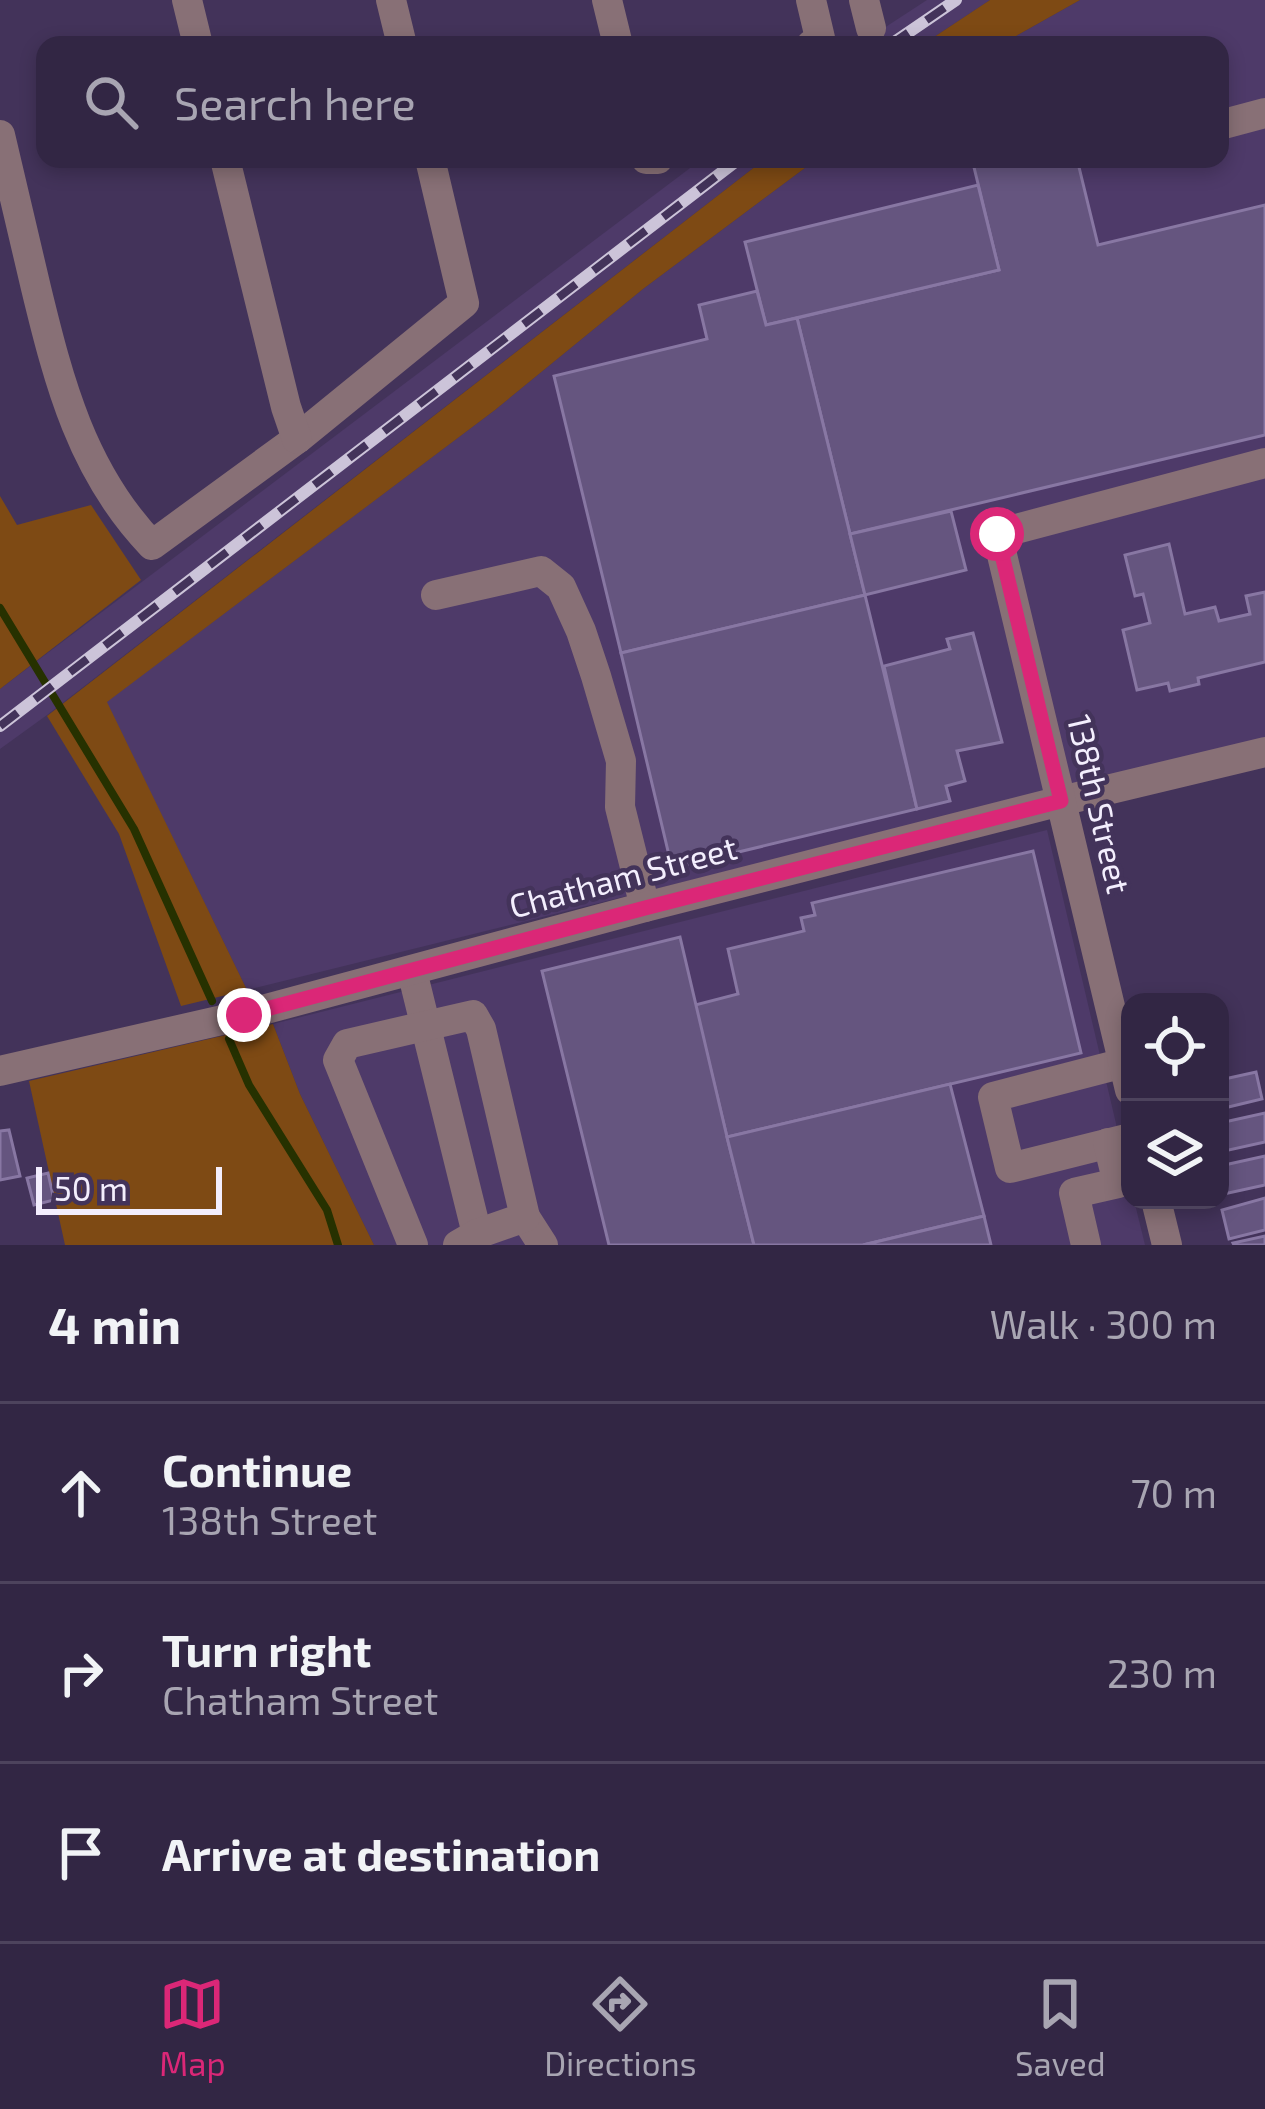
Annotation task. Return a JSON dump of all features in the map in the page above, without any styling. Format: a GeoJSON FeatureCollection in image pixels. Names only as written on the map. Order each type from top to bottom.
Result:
{"type":"FeatureCollection","features":[{"type":"Feature","properties":{"kind":"street"},"geometry":{"type":"LineString","coordinates":[[187,0],[196,36]]}},
{"type":"Feature","properties":{"kind":"street"},"geometry":{"type":"LineString","coordinates":[[392,0],[400,36]]}},
{"type":"Feature","properties":{"kind":"street"},"geometry":{"type":"LineString","coordinates":[[607,0],[616,36]]}},
{"type":"Feature","properties":{"kind":"street"},"geometry":{"type":"LineString","coordinates":[[811,0],[820,36]]}},
{"type":"Feature","properties":{"kind":"street"},"geometry":{"type":"LineString","coordinates":[[1229,123],[1265,113]]}},
{"type":"Feature","properties":{"kind":"street"},"geometry":{"type":"LineString","coordinates":[[0,135],[67,407],[110,492],[152,545],[297,439],[464,303],[432,168]]}},
{"type":"Feature","properties":{"kind":"street"},"geometry":{"type":"LineString","coordinates":[[228,168],[297,439]]}},
{"type":"Feature","properties":{"kind":"street","name":"138th Street"},"geometry":{"type":"LineString","coordinates":[[1121,1052],[997,534],[1265,463]]}},
{"type":"Feature","properties":{"kind":"street"},"geometry":{"type":"LineString","coordinates":[[436,595],[541,571],[561,587],[581,631],[622,761],[620,807],[645,908]]}},
{"type":"Feature","properties":{"kind":"street","name":"Chatham Street"},"geometry":{"type":"LineString","coordinates":[[0,1071],[244,1015],[1265,752]]}},
{"type":"Feature","properties":{"kind":"street"},"geometry":{"type":"LineString","coordinates":[[412,971],[468,1240],[525,1217]]}},
{"type":"Feature","properties":{"kind":"street"},"geometry":{"type":"LineString","coordinates":[[412,1245],[338,1060],[347,1044],[472,1015],[481,1029],[525,1217],[543,1245]]}},
{"type":"Feature","properties":{"kind":"street"},"geometry":{"type":"LineString","coordinates":[[1086,1245],[1074,1193],[1118,1183],[1119,1141],[1010,1168],[993,1097],[1121,1078]]}},
{"type":"Feature","properties":{"kind":"street"},"geometry":{"type":"LineString","coordinates":[[1158,1209],[1167,1245]]}},
{"type":"Feature","properties":{"kind":"shaded area"},"geometry":{"type":"Polygon","coordinates":[[[927,0],[990,0],[936,36],[872,36],[927,0]]]}},
{"type":"Feature","properties":{"kind":"shaded area"},"geometry":{"type":"Polygon","coordinates":[[[990,0],[1080,0],[1016,36],[936,36],[990,0]]]}},
{"type":"Feature","properties":{"kind":"shaded area"},"geometry":{"type":"Polygon","coordinates":[[[1080,0],[1265,0],[1265,738],[247,990],[106,702],[495,410],[643,289],[805,168],[1229,168],[1229,36],[1016,36],[1080,0]]]}},
{"type":"Feature","properties":{"kind":"shaded area"},"geometry":{"type":"Polygon","coordinates":[[[690,168],[753,168],[0,749],[0,689],[690,168]]]}},
{"type":"Feature","properties":{"kind":"shaded area"},"geometry":{"type":"Polygon","coordinates":[[[753,168],[805,168],[643,289],[495,410],[107,702],[247,990],[181,1006],[119,834],[47,716],[753,168]]]}},
{"type":"Feature","properties":{"kind":"shaded area"},"geometry":{"type":"Polygon","coordinates":[[[0,496],[17,525],[91,505],[141,580],[0,689],[0,496]]]}},
{"type":"Feature","properties":{"kind":"shaded area"},"geometry":{"type":"Polygon","coordinates":[[[1047,830],[1121,1145],[1121,1209],[1136,1209],[1145,1245],[374,1245],[300,1094],[273,1024],[1047,830]]]}},
{"type":"Feature","properties":{"kind":"shaded area"},"geometry":{"type":"Polygon","coordinates":[[[273,1024],[300,1094],[374,1245],[65,1245],[29,1081],[273,1024]]]}},
{"type":"Feature","properties":{"kind":"building"},"geometry":{"type":"Polygon","coordinates":[[[974,168],[1079,168],[1098,245],[1265,205],[1265,435],[850,534],[797,318],[999,270],[974,168]]]}},
{"type":"Feature","properties":{"kind":"building"},"geometry":{"type":"Polygon","coordinates":[[[978,185],[999,270],[766,325],[745,242],[978,185]]]}},
{"type":"Feature","properties":{"kind":"building"},"geometry":{"type":"Polygon","coordinates":[[[757,291],[766,325],[797,318],[865,595],[621,653],[554,376],[707,339],[699,305],[757,291]]]}},
{"type":"Feature","properties":{"kind":"building"},"geometry":{"type":"Polygon","coordinates":[[[951,511],[966,570],[865,595],[850,534],[951,511]]]}},
{"type":"Feature","properties":{"kind":"building"},"geometry":{"type":"Polygon","coordinates":[[[1169,544],[1185,614],[1215,607],[1219,621],[1250,614],[1246,596],[1265,592],[1265,662],[1198,678],[1199,684],[1170,691],[1168,683],[1137,690],[1123,630],[1150,623],[1143,594],[1135,596],[1125,555],[1169,544]]]}},
{"type":"Feature","properties":{"kind":"building"},"geometry":{"type":"Polygon","coordinates":[[[865,595],[917,809],[672,868],[621,653],[865,595]]]}},
{"type":"Feature","properties":{"kind":"building"},"geometry":{"type":"Polygon","coordinates":[[[973,633],[1002,742],[957,751],[965,781],[946,786],[950,801],[917,809],[884,666],[950,649],[947,639],[973,633]]]}},
{"type":"Feature","properties":{"kind":"building"},"geometry":{"type":"Polygon","coordinates":[[[1033,851],[1081,1053],[727,1137],[695,1005],[738,994],[728,949],[804,931],[801,918],[815,915],[812,903],[1033,851]]]}},
{"type":"Feature","properties":{"kind":"building"},"geometry":{"type":"Polygon","coordinates":[[[680,937],[754,1245],[609,1245],[542,971],[680,937]]]}},
{"type":"Feature","properties":{"kind":"building"},"geometry":{"type":"Polygon","coordinates":[[[1256,1072],[1262,1099],[1229,1107],[1229,1078],[1256,1072]]]}},
{"type":"Feature","properties":{"kind":"building"},"geometry":{"type":"Polygon","coordinates":[[[950,1084],[984,1216],[863,1245],[754,1245],[727,1137],[950,1084]]]}},
{"type":"Feature","properties":{"kind":"building"},"geometry":{"type":"Polygon","coordinates":[[[1265,1113],[1265,1142],[1229,1150],[1229,1121],[1265,1113]]]}},
{"type":"Feature","properties":{"kind":"building"},"geometry":{"type":"Polygon","coordinates":[[[9,1130],[20,1176],[0,1180],[0,1131],[9,1130]]]}},
{"type":"Feature","properties":{"kind":"building"},"geometry":{"type":"Polygon","coordinates":[[[1265,1156],[1265,1185],[1229,1193],[1229,1164],[1265,1156]]]}},
{"type":"Feature","properties":{"kind":"building"},"geometry":{"type":"Polygon","coordinates":[[[48,1173],[54,1200],[34,1205],[27,1178],[48,1173]]]}},
{"type":"Feature","properties":{"kind":"building"},"geometry":{"type":"Polygon","coordinates":[[[1265,1198],[1265,1230],[1229,1239],[1222,1210],[1265,1198]]]}},
{"type":"Feature","properties":{"kind":"building"},"geometry":{"type":"Polygon","coordinates":[[[984,1216],[991,1245],[863,1245],[984,1216]]]}},
{"type":"Feature","properties":{"kind":"building"},"geometry":{"type":"Polygon","coordinates":[[[1265,1236],[1265,1245],[1233,1243],[1265,1236]]]}},
{"type":"Feature","properties":{"kind":"waterway"},"geometry":{"type":"LineString","coordinates":[[0,608],[134,829],[212,1001]]}},
{"type":"Feature","properties":{"kind":"waterway"},"geometry":{"type":"LineString","coordinates":[[229,1039],[249,1085],[327,1210],[338,1245]]}},
{"type":"Feature","properties":{"kind":"railway"},"geometry":{"type":"LineString","coordinates":[[903,36],[956,0]]}},
{"type":"Feature","properties":{"kind":"railway"},"geometry":{"type":"LineString","coordinates":[[0,726],[727,168]]}},
{"type":"Feature","properties":{"kind":"route"},"geometry":{"type":"LineString","coordinates":[[244,1015],[1061,801],[997,534]]}}]}
